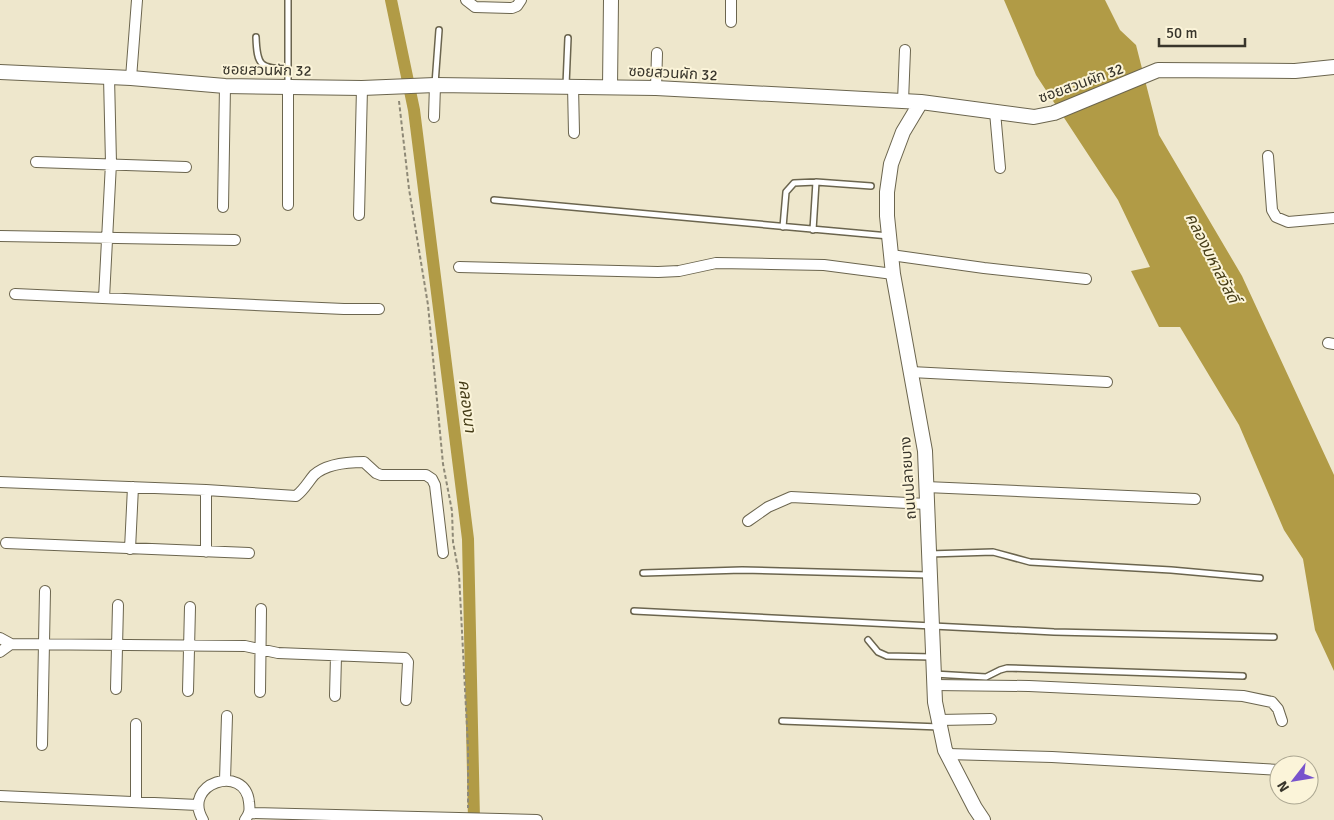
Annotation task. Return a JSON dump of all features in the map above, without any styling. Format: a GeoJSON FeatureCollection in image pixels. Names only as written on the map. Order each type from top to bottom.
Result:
{"type":"FeatureCollection","features":[{"type":"Feature","properties":{"kind":"street"},"geometry":{"type":"LineString","coordinates":[[131,78],[137,0]]}},
{"type":"Feature","properties":{"kind":"street"},"geometry":{"type":"LineString","coordinates":[[466,0],[475,7],[512,8],[517,6],[521,0]]}},
{"type":"Feature","properties":{"kind":"street"},"geometry":{"type":"LineString","coordinates":[[610,87],[611,0]]}},
{"type":"Feature","properties":{"kind":"street"},"geometry":{"type":"LineString","coordinates":[[730,0],[730,22]]}},
{"type":"Feature","properties":{"kind":"street"},"geometry":{"type":"LineString","coordinates":[[903,101],[905,50]]}},
{"type":"Feature","properties":{"kind":"street"},"geometry":{"type":"LineString","coordinates":[[656,88],[657,53]]}},
{"type":"Feature","properties":{"kind":"street","name":"ซอยสวนผัก 32"},"geometry":{"type":"LineString","coordinates":[[0,72],[131,78],[225,86],[362,88],[435,85],[656,88],[921,102],[1034,117],[1054,114],[1158,70],[1295,71],[1334,67]]}},
{"type":"Feature","properties":{"kind":"street"},"geometry":{"type":"LineString","coordinates":[[104,298],[111,164],[109,77]]}},
{"type":"Feature","properties":{"kind":"street"},"geometry":{"type":"LineString","coordinates":[[434,117],[435,85]]}},
{"type":"Feature","properties":{"kind":"street"},"geometry":{"type":"LineString","coordinates":[[223,207],[225,86]]}},
{"type":"Feature","properties":{"kind":"street"},"geometry":{"type":"LineString","coordinates":[[569,86],[574,133]]}},
{"type":"Feature","properties":{"kind":"street"},"geometry":{"type":"LineString","coordinates":[[288,87],[288,205]]}},
{"type":"Feature","properties":{"kind":"street"},"geometry":{"type":"LineString","coordinates":[[359,215],[362,88]]}},
{"type":"Feature","properties":{"kind":"street","name":"ถนนปลายบาง"},"geometry":{"type":"LineString","coordinates":[[921,102],[903,132],[891,164],[887,192],[889,236],[893,274],[925,451],[935,702],[948,754],[983,820]]}},
{"type":"Feature","properties":{"kind":"street"},"geometry":{"type":"LineString","coordinates":[[996,112],[1000,168]]}},
{"type":"Feature","properties":{"kind":"street"},"geometry":{"type":"LineString","coordinates":[[1268,156],[1272,210],[1276,217],[1288,222],[1334,218]]}},
{"type":"Feature","properties":{"kind":"street"},"geometry":{"type":"LineString","coordinates":[[36,162],[186,167]]}},
{"type":"Feature","properties":{"kind":"street"},"geometry":{"type":"LineString","coordinates":[[0,236],[235,240]]}},
{"type":"Feature","properties":{"kind":"street"},"geometry":{"type":"LineString","coordinates":[[891,255],[984,268],[1086,279]]}},
{"type":"Feature","properties":{"kind":"street"},"geometry":{"type":"LineString","coordinates":[[459,267],[658,272],[679,271],[716,263],[824,265],[893,274]]}},
{"type":"Feature","properties":{"kind":"street"},"geometry":{"type":"LineString","coordinates":[[15,294],[379,309]]}},
{"type":"Feature","properties":{"kind":"street"},"geometry":{"type":"LineString","coordinates":[[911,372],[1107,382]]}},
{"type":"Feature","properties":{"kind":"street"},"geometry":{"type":"LineString","coordinates":[[0,482],[206,490],[296,496],[304,490],[315,475],[327,468],[352,462],[364,462],[381,475],[426,474],[432,479],[435,485],[443,553]]}},
{"type":"Feature","properties":{"kind":"street"},"geometry":{"type":"LineString","coordinates":[[130,548],[133,487]]}},
{"type":"Feature","properties":{"kind":"street"},"geometry":{"type":"LineString","coordinates":[[926,487],[1195,499]]}},
{"type":"Feature","properties":{"kind":"street"},"geometry":{"type":"LineString","coordinates":[[206,490],[206,552]]}},
{"type":"Feature","properties":{"kind":"street"},"geometry":{"type":"LineString","coordinates":[[748,521],[768,507],[791,497],[927,504]]}},
{"type":"Feature","properties":{"kind":"street"},"geometry":{"type":"LineString","coordinates":[[6,543],[249,553]]}},
{"type":"Feature","properties":{"kind":"street"},"geometry":{"type":"LineString","coordinates":[[42,745],[45,591]]}},
{"type":"Feature","properties":{"kind":"street"},"geometry":{"type":"LineString","coordinates":[[116,689],[118,606]]}},
{"type":"Feature","properties":{"kind":"street"},"geometry":{"type":"LineString","coordinates":[[188,690],[190,607]]}},
{"type":"Feature","properties":{"kind":"street"},"geometry":{"type":"LineString","coordinates":[[260,692],[262,609]]}},
{"type":"Feature","properties":{"kind":"street"},"geometry":{"type":"LineString","coordinates":[[0,638],[11,644],[245,646],[278,653],[407,659],[406,700]]}},
{"type":"Feature","properties":{"kind":"street"},"geometry":{"type":"LineString","coordinates":[[0,652],[11,644]]}},
{"type":"Feature","properties":{"kind":"street"},"geometry":{"type":"LineString","coordinates":[[335,696],[336,656]]}},
{"type":"Feature","properties":{"kind":"street"},"geometry":{"type":"LineString","coordinates":[[934,680],[1243,696],[1272,702],[1278,709],[1282,721]]}},
{"type":"Feature","properties":{"kind":"street"},"geometry":{"type":"LineString","coordinates":[[225,780],[227,716]]}},
{"type":"Feature","properties":{"kind":"street"},"geometry":{"type":"LineString","coordinates":[[940,724],[991,719]]}},
{"type":"Feature","properties":{"kind":"street"},"geometry":{"type":"LineString","coordinates":[[136,724],[136,801]]}},
{"type":"Feature","properties":{"kind":"street"},"geometry":{"type":"LineString","coordinates":[[948,754],[1052,757],[1269,769]]}},
{"type":"Feature","properties":{"kind":"street"},"geometry":{"type":"LineString","coordinates":[[203,820],[198,805],[201,795],[206,787],[215,782],[225,780],[235,782],[243,788],[248,797],[248,816],[537,820]]}},
{"type":"Feature","properties":{"kind":"street"},"geometry":{"type":"LineString","coordinates":[[0,796],[198,805]]}},
{"type":"Feature","properties":{"kind":"lane"},"geometry":{"type":"LineString","coordinates":[[288,0],[288,87]]}},
{"type":"Feature","properties":{"kind":"lane"},"geometry":{"type":"LineString","coordinates":[[435,85],[439,30]]}},
{"type":"Feature","properties":{"kind":"lane"},"geometry":{"type":"LineString","coordinates":[[256,37],[256,54],[262,65],[271,68],[288,69]]}},
{"type":"Feature","properties":{"kind":"lane"},"geometry":{"type":"LineString","coordinates":[[568,38],[569,86]]}},
{"type":"Feature","properties":{"kind":"lane"},"geometry":{"type":"LineString","coordinates":[[813,230],[816,182]]}},
{"type":"Feature","properties":{"kind":"lane"},"geometry":{"type":"LineString","coordinates":[[783,227],[786,192],[794,183],[816,182],[871,186]]}},
{"type":"Feature","properties":{"kind":"lane"},"geometry":{"type":"LineString","coordinates":[[494,200],[889,236]]}},
{"type":"Feature","properties":{"kind":"lane"},"geometry":{"type":"LineString","coordinates":[[929,554],[993,552],[1030,562],[1171,570],[1260,578]]}},
{"type":"Feature","properties":{"kind":"lane"},"geometry":{"type":"LineString","coordinates":[[643,573],[742,570],[930,575]]}},
{"type":"Feature","properties":{"kind":"lane"},"geometry":{"type":"LineString","coordinates":[[634,611],[932,626],[1274,637]]}},
{"type":"Feature","properties":{"kind":"lane"},"geometry":{"type":"LineString","coordinates":[[868,640],[878,652],[887,656],[933,657]]}},
{"type":"Feature","properties":{"kind":"lane"},"geometry":{"type":"LineString","coordinates":[[934,680],[986,677],[1007,668],[1243,676]]}},
{"type":"Feature","properties":{"kind":"lane"},"geometry":{"type":"LineString","coordinates":[[782,721],[940,724]]}},
{"type":"Feature","properties":{"kind":"path"},"geometry":{"type":"LineString","coordinates":[[399,101],[409,189],[429,312],[444,464],[452,510],[459,574],[469,787],[468,819]]}},
{"type":"Feature","properties":{"kind":"water","name":"คลองมหาสวัสดิ์"},"geometry":{"type":"Polygon","coordinates":[[[1004,0],[1105,0],[1120,30],[1136,45],[1159,135],[1242,276],[1334,475],[1334,671],[1315,630],[1303,559],[1284,530],[1239,425],[1180,327],[1159,327],[1131,271],[1150,267],[1118,200],[1036,75],[1004,0]]]}},
{"type":"Feature","properties":{"kind":"waterway","name":"คลองนา"},"geometry":{"type":"LineString","coordinates":[[391,0],[414,110],[468,539],[474,820]]}}]}
